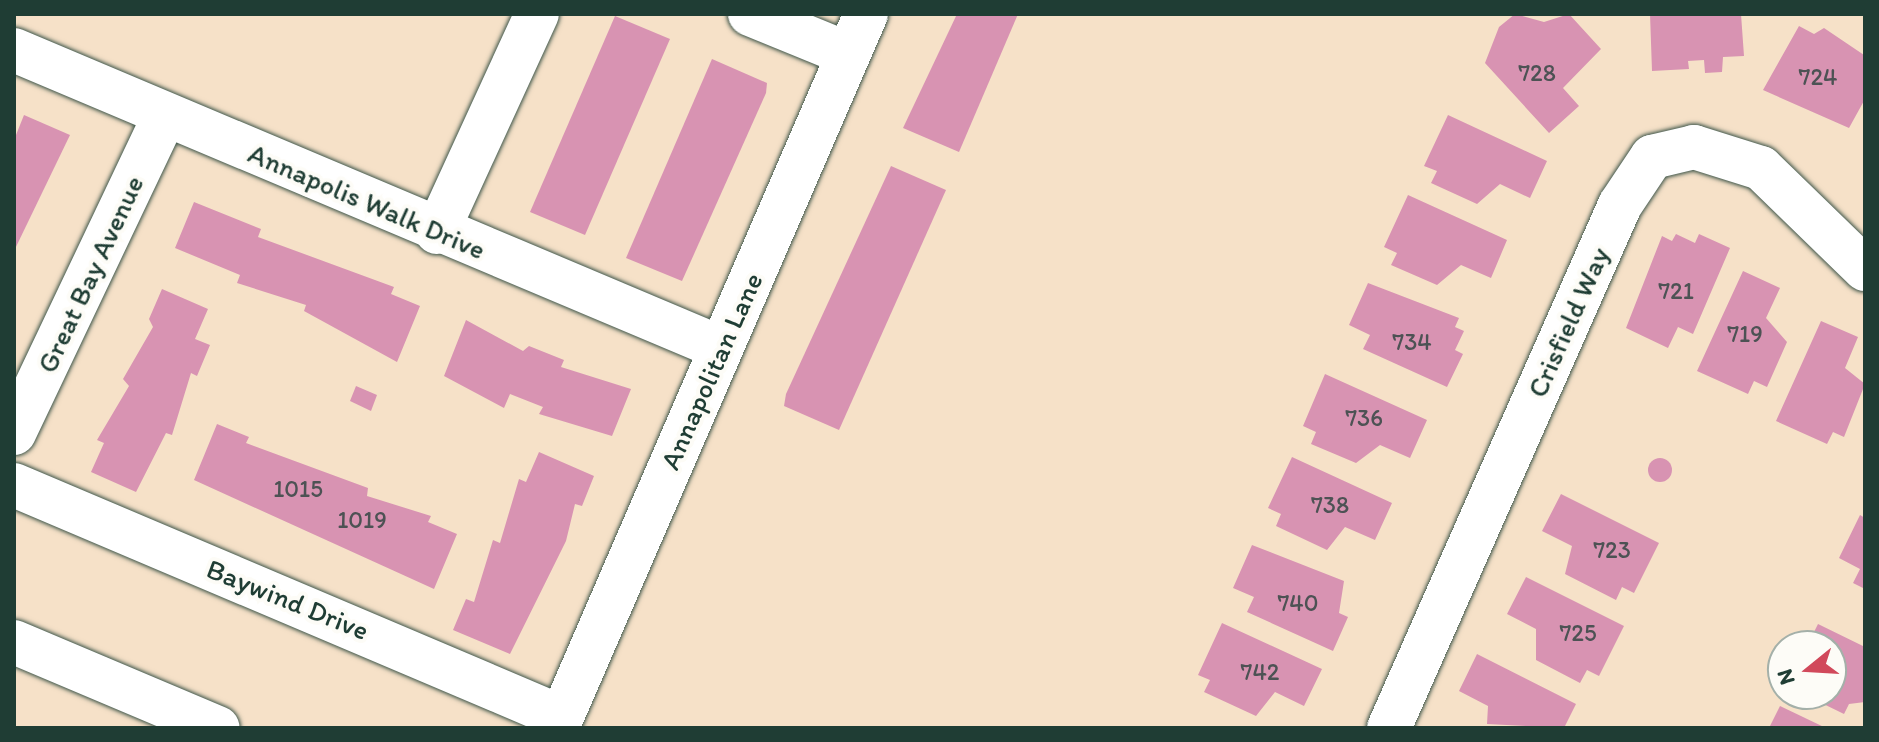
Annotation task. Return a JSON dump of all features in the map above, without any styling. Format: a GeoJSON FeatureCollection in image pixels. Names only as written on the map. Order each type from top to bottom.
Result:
{"type":"FeatureCollection","features":[{"type":"Feature","properties":{"kind":"street"},"geometry":{"type":"LineString","coordinates":[[437,232],[537,14]]}},
{"type":"Feature","properties":{"kind":"street"},"geometry":{"type":"LineString","coordinates":[[750,14],[848,54]]}},
{"type":"Feature","properties":{"kind":"street","name":"Annapolitan Lane"},"geometry":{"type":"LineString","coordinates":[[559,722],[866,14]]}},
{"type":"Feature","properties":{"kind":"street","name":"Annapolis Walk Drive"},"geometry":{"type":"LineString","coordinates":[[14,50],[437,232],[721,348]]}},
{"type":"Feature","properties":{"kind":"street","name":"Great Bay Avenue"},"geometry":{"type":"LineString","coordinates":[[14,433],[165,115]]}},
{"type":"Feature","properties":{"kind":"street","name":"Crisfield Way"},"geometry":{"type":"LineString","coordinates":[[1389,728],[1620,205],[1652,157],[1694,147],[1761,168],[1865,269]]}},
{"type":"Feature","properties":{"kind":"street","name":"Baywind Drive"},"geometry":{"type":"LineString","coordinates":[[14,485],[559,722]]}},
{"type":"Feature","properties":{"kind":"street"},"geometry":{"type":"LineString","coordinates":[[14,642],[218,728]]}},
{"type":"Feature","properties":{"kind":"building"},"geometry":{"type":"Polygon","coordinates":[[[957,14],[1018,14],[959,152],[903,128],[957,14]]]}},
{"type":"Feature","properties":{"kind":"building"},"geometry":{"type":"Polygon","coordinates":[[[1515,14],[1544,22],[1569,14],[1601,49],[1563,88],[1579,106],[1549,133],[1485,63],[1499,27],[1515,14]]]}},
{"type":"Feature","properties":{"kind":"building"},"geometry":{"type":"Polygon","coordinates":[[[1650,14],[1741,14],[1744,56],[1723,57],[1722,72],[1705,73],[1704,60],[1688,61],[1689,69],[1652,71],[1650,14]]]}},
{"type":"Feature","properties":{"kind":"building"},"geometry":{"type":"Polygon","coordinates":[[[615,16],[670,39],[585,235],[530,212],[615,16]]]}},
{"type":"Feature","properties":{"kind":"building"},"geometry":{"type":"Polygon","coordinates":[[[1799,26],[1814,34],[1824,28],[1864,55],[1865,99],[1849,128],[1763,90],[1799,26]]]}},
{"type":"Feature","properties":{"kind":"building"},"geometry":{"type":"Polygon","coordinates":[[[712,59],[767,83],[766,93],[682,281],[626,258],[712,59]]]}},
{"type":"Feature","properties":{"kind":"building"},"geometry":{"type":"Polygon","coordinates":[[[24,115],[70,135],[14,251],[14,140],[24,115]]]}},
{"type":"Feature","properties":{"kind":"building"},"geometry":{"type":"Polygon","coordinates":[[[1448,115],[1547,161],[1530,198],[1500,184],[1477,204],[1431,183],[1437,171],[1424,166],[1448,115]]]}},
{"type":"Feature","properties":{"kind":"building"},"geometry":{"type":"Polygon","coordinates":[[[891,166],[946,190],[839,430],[784,406],[786,394],[891,166]]]}},
{"type":"Feature","properties":{"kind":"building"},"geometry":{"type":"Polygon","coordinates":[[[1408,195],[1507,240],[1491,278],[1461,265],[1437,285],[1391,265],[1397,253],[1384,247],[1408,195]]]}},
{"type":"Feature","properties":{"kind":"building"},"geometry":{"type":"Polygon","coordinates":[[[194,202],[261,229],[258,237],[394,287],[391,294],[420,306],[397,362],[304,311],[306,305],[237,283],[240,275],[175,248],[194,202]]]}},
{"type":"Feature","properties":{"kind":"building"},"geometry":{"type":"Polygon","coordinates":[[[1676,234],[1695,243],[1699,234],[1730,248],[1693,334],[1678,327],[1668,348],[1626,328],[1662,236],[1672,241],[1676,234]]]}},
{"type":"Feature","properties":{"kind":"building"},"geometry":{"type":"Polygon","coordinates":[[[1743,271],[1780,288],[1766,318],[1787,342],[1767,387],[1754,381],[1748,394],[1697,371],[1743,271]]]}},
{"type":"Feature","properties":{"kind":"building"},"geometry":{"type":"Polygon","coordinates":[[[1368,283],[1459,318],[1455,327],[1464,331],[1455,350],[1463,354],[1447,387],[1363,349],[1370,335],[1349,325],[1368,283]]]}},
{"type":"Feature","properties":{"kind":"building"},"geometry":{"type":"Polygon","coordinates":[[[162,289],[208,309],[195,339],[210,345],[197,376],[191,373],[172,435],[166,433],[136,492],[91,472],[104,443],[97,440],[129,386],[123,379],[153,327],[149,319],[162,289]]]}},
{"type":"Feature","properties":{"kind":"building"},"geometry":{"type":"Polygon","coordinates":[[[466,320],[523,351],[529,346],[564,360],[561,367],[631,389],[612,436],[539,414],[543,407],[510,394],[504,408],[444,376],[466,320]]]}},
{"type":"Feature","properties":{"kind":"building"},"geometry":{"type":"Polygon","coordinates":[[[1821,321],[1858,337],[1845,368],[1865,384],[1844,437],[1833,432],[1827,444],[1776,421],[1821,321]]]}},
{"type":"Feature","properties":{"kind":"building"},"geometry":{"type":"Polygon","coordinates":[[[1325,374],[1427,420],[1410,458],[1380,445],[1356,463],[1311,444],[1316,432],[1303,426],[1325,374]]]}},
{"type":"Feature","properties":{"kind":"building"},"geometry":{"type":"Polygon","coordinates":[[[356,386],[377,395],[371,411],[350,401],[356,386]]]}},
{"type":"Feature","properties":{"kind":"building"},"geometry":{"type":"Polygon","coordinates":[[[217,424],[249,437],[246,443],[368,488],[367,496],[431,516],[428,522],[457,534],[434,589],[194,480],[217,424]]]}},
{"type":"Feature","properties":{"kind":"building"},"geometry":{"type":"Polygon","coordinates":[[[539,452],[594,476],[582,506],[575,504],[566,541],[510,654],[453,630],[466,599],[474,602],[493,540],[500,543],[519,479],[526,482],[539,452]]]}},
{"type":"Feature","properties":{"kind":"building"},"geometry":{"type":"Polygon","coordinates":[[[1292,457],[1392,503],[1375,540],[1345,527],[1327,550],[1276,526],[1281,514],[1268,508],[1292,457]]]}},
{"type":"Feature","properties":{"kind":"building"},"geometry":{"type":"Polygon","coordinates":[[[1660,458],[1668,462],[1672,470],[1668,478],[1660,482],[1652,478],[1648,470],[1652,462],[1660,458]]]}},
{"type":"Feature","properties":{"kind":"building"},"geometry":{"type":"Polygon","coordinates":[[[1561,494],[1659,543],[1634,593],[1622,587],[1616,600],[1565,574],[1572,546],[1542,531],[1561,494]]]}},
{"type":"Feature","properties":{"kind":"building"},"geometry":{"type":"Polygon","coordinates":[[[1860,515],[1865,518],[1865,589],[1853,583],[1860,569],[1839,558],[1860,515]]]}},
{"type":"Feature","properties":{"kind":"building"},"geometry":{"type":"Polygon","coordinates":[[[1252,545],[1344,581],[1339,613],[1348,617],[1333,651],[1247,612],[1254,597],[1233,588],[1252,545]]]}},
{"type":"Feature","properties":{"kind":"building"},"geometry":{"type":"Polygon","coordinates":[[[1526,577],[1624,626],[1599,676],[1587,670],[1580,683],[1536,660],[1536,629],[1507,614],[1526,577]]]}},
{"type":"Feature","properties":{"kind":"building"},"geometry":{"type":"Polygon","coordinates":[[[1222,623],[1322,669],[1304,706],[1275,692],[1256,716],[1204,692],[1210,680],[1198,675],[1222,623]]]}},
{"type":"Feature","properties":{"kind":"building"},"geometry":{"type":"Polygon","coordinates":[[[1818,624],[1830,630],[1815,630],[1818,624]]]}},
{"type":"Feature","properties":{"kind":"building"},"geometry":{"type":"Polygon","coordinates":[[[1847,638],[1865,647],[1865,702],[1849,704],[1847,708],[1847,638]]]}},
{"type":"Feature","properties":{"kind":"building"},"geometry":{"type":"Polygon","coordinates":[[[1477,654],[1576,704],[1564,728],[1487,724],[1488,706],[1459,691],[1477,654]]]}},
{"type":"Feature","properties":{"kind":"building"},"geometry":{"type":"Polygon","coordinates":[[[1778,710],[1788,710],[1826,728],[1769,728],[1778,710]]]}}]}
